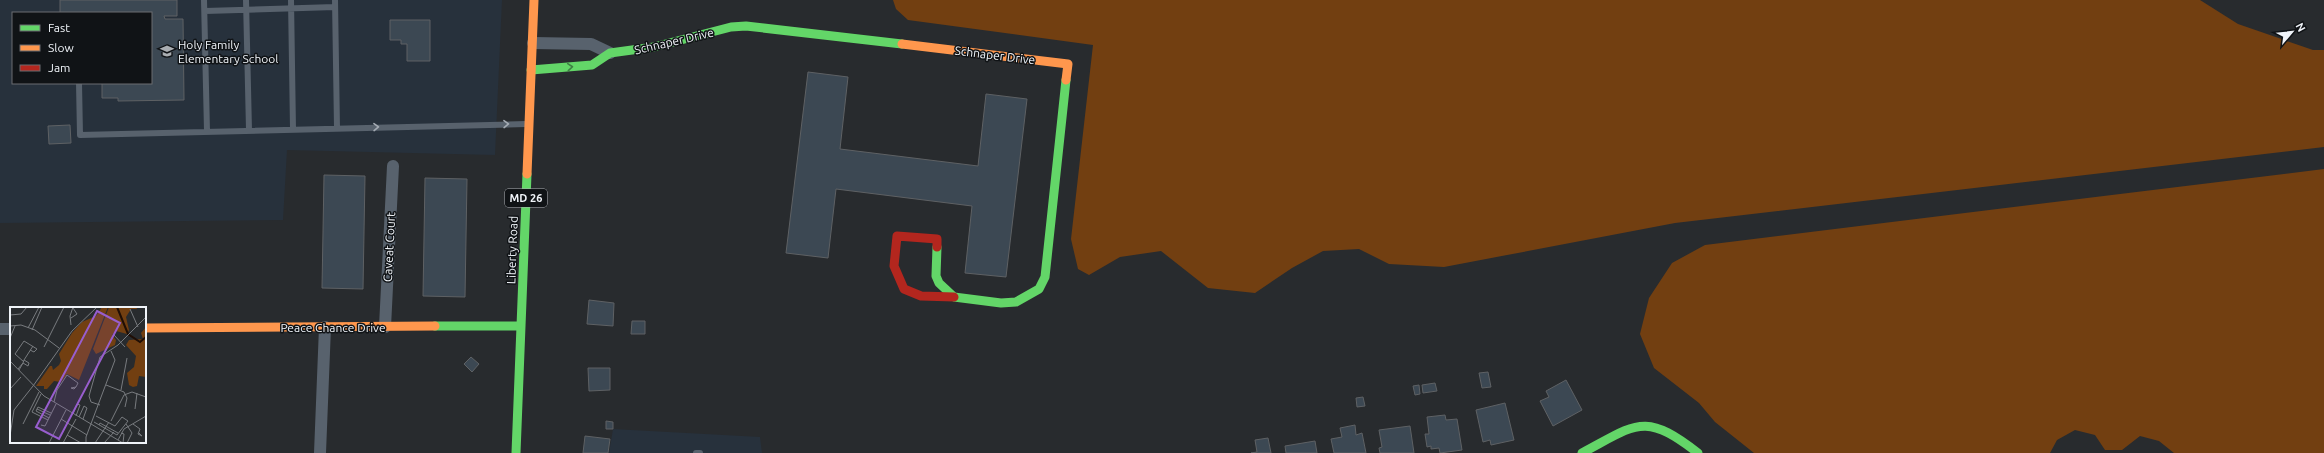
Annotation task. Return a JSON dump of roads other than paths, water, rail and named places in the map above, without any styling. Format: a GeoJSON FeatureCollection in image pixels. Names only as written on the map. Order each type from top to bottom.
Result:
{"type":"FeatureCollection","features":[{"type":"Feature","properties":{"kind":"street","name":"Liberty Road"},"geometry":{"type":"LineString","coordinates":[[516,453],[534,0]]}},
{"type":"Feature","properties":{"kind":"street","name":"Schnaper Drive"},"geometry":{"type":"LineString","coordinates":[[532,70],[592,66],[610,53],[654,47],[732,27],[746,26],[1068,64],[1045,277],[1039,289],[1016,302],[1001,303],[954,297],[921,296],[904,289],[894,266],[897,236],[937,238],[936,276],[939,283],[954,297]]}},
{"type":"Feature","properties":{"kind":"street"},"geometry":{"type":"LineString","coordinates":[[533,43],[591,44],[610,53]]}},
{"type":"Feature","properties":{"kind":"street","name":"Caveat Court"},"geometry":{"type":"LineString","coordinates":[[385,327],[392,166]]}},
{"type":"Feature","properties":{"kind":"street","name":"Peace Chance Drive"},"geometry":{"type":"LineString","coordinates":[[146,328],[521,326]]}},
{"type":"Feature","properties":{"kind":"street"},"geometry":{"type":"LineString","coordinates":[[320,453],[325,328]]}},
{"type":"Feature","properties":{"kind":"street"},"geometry":{"type":"LineString","coordinates":[[1582,453],[1620,432],[1638,425],[1654,425],[1669,430],[1698,453]]}},
{"type":"Feature","properties":{"kind":"lane"},"geometry":{"type":"LineString","coordinates":[[204,0],[207,131]]}},
{"type":"Feature","properties":{"kind":"lane"},"geometry":{"type":"LineString","coordinates":[[246,0],[249,130]]}},
{"type":"Feature","properties":{"kind":"lane"},"geometry":{"type":"LineString","coordinates":[[291,0],[293,129]]}},
{"type":"Feature","properties":{"kind":"lane"},"geometry":{"type":"LineString","coordinates":[[335,0],[337,128]]}},
{"type":"Feature","properties":{"kind":"lane"},"geometry":{"type":"LineString","coordinates":[[205,11],[335,7]]}},
{"type":"Feature","properties":{"kind":"lane"},"geometry":{"type":"LineString","coordinates":[[79,84],[80,135],[529,123]]}},
{"type":"Feature","properties":{"kind":"place","name":"Holy Family Elementary School"},"geometry":{"type":"Point","coordinates":[167,51]}}]}
